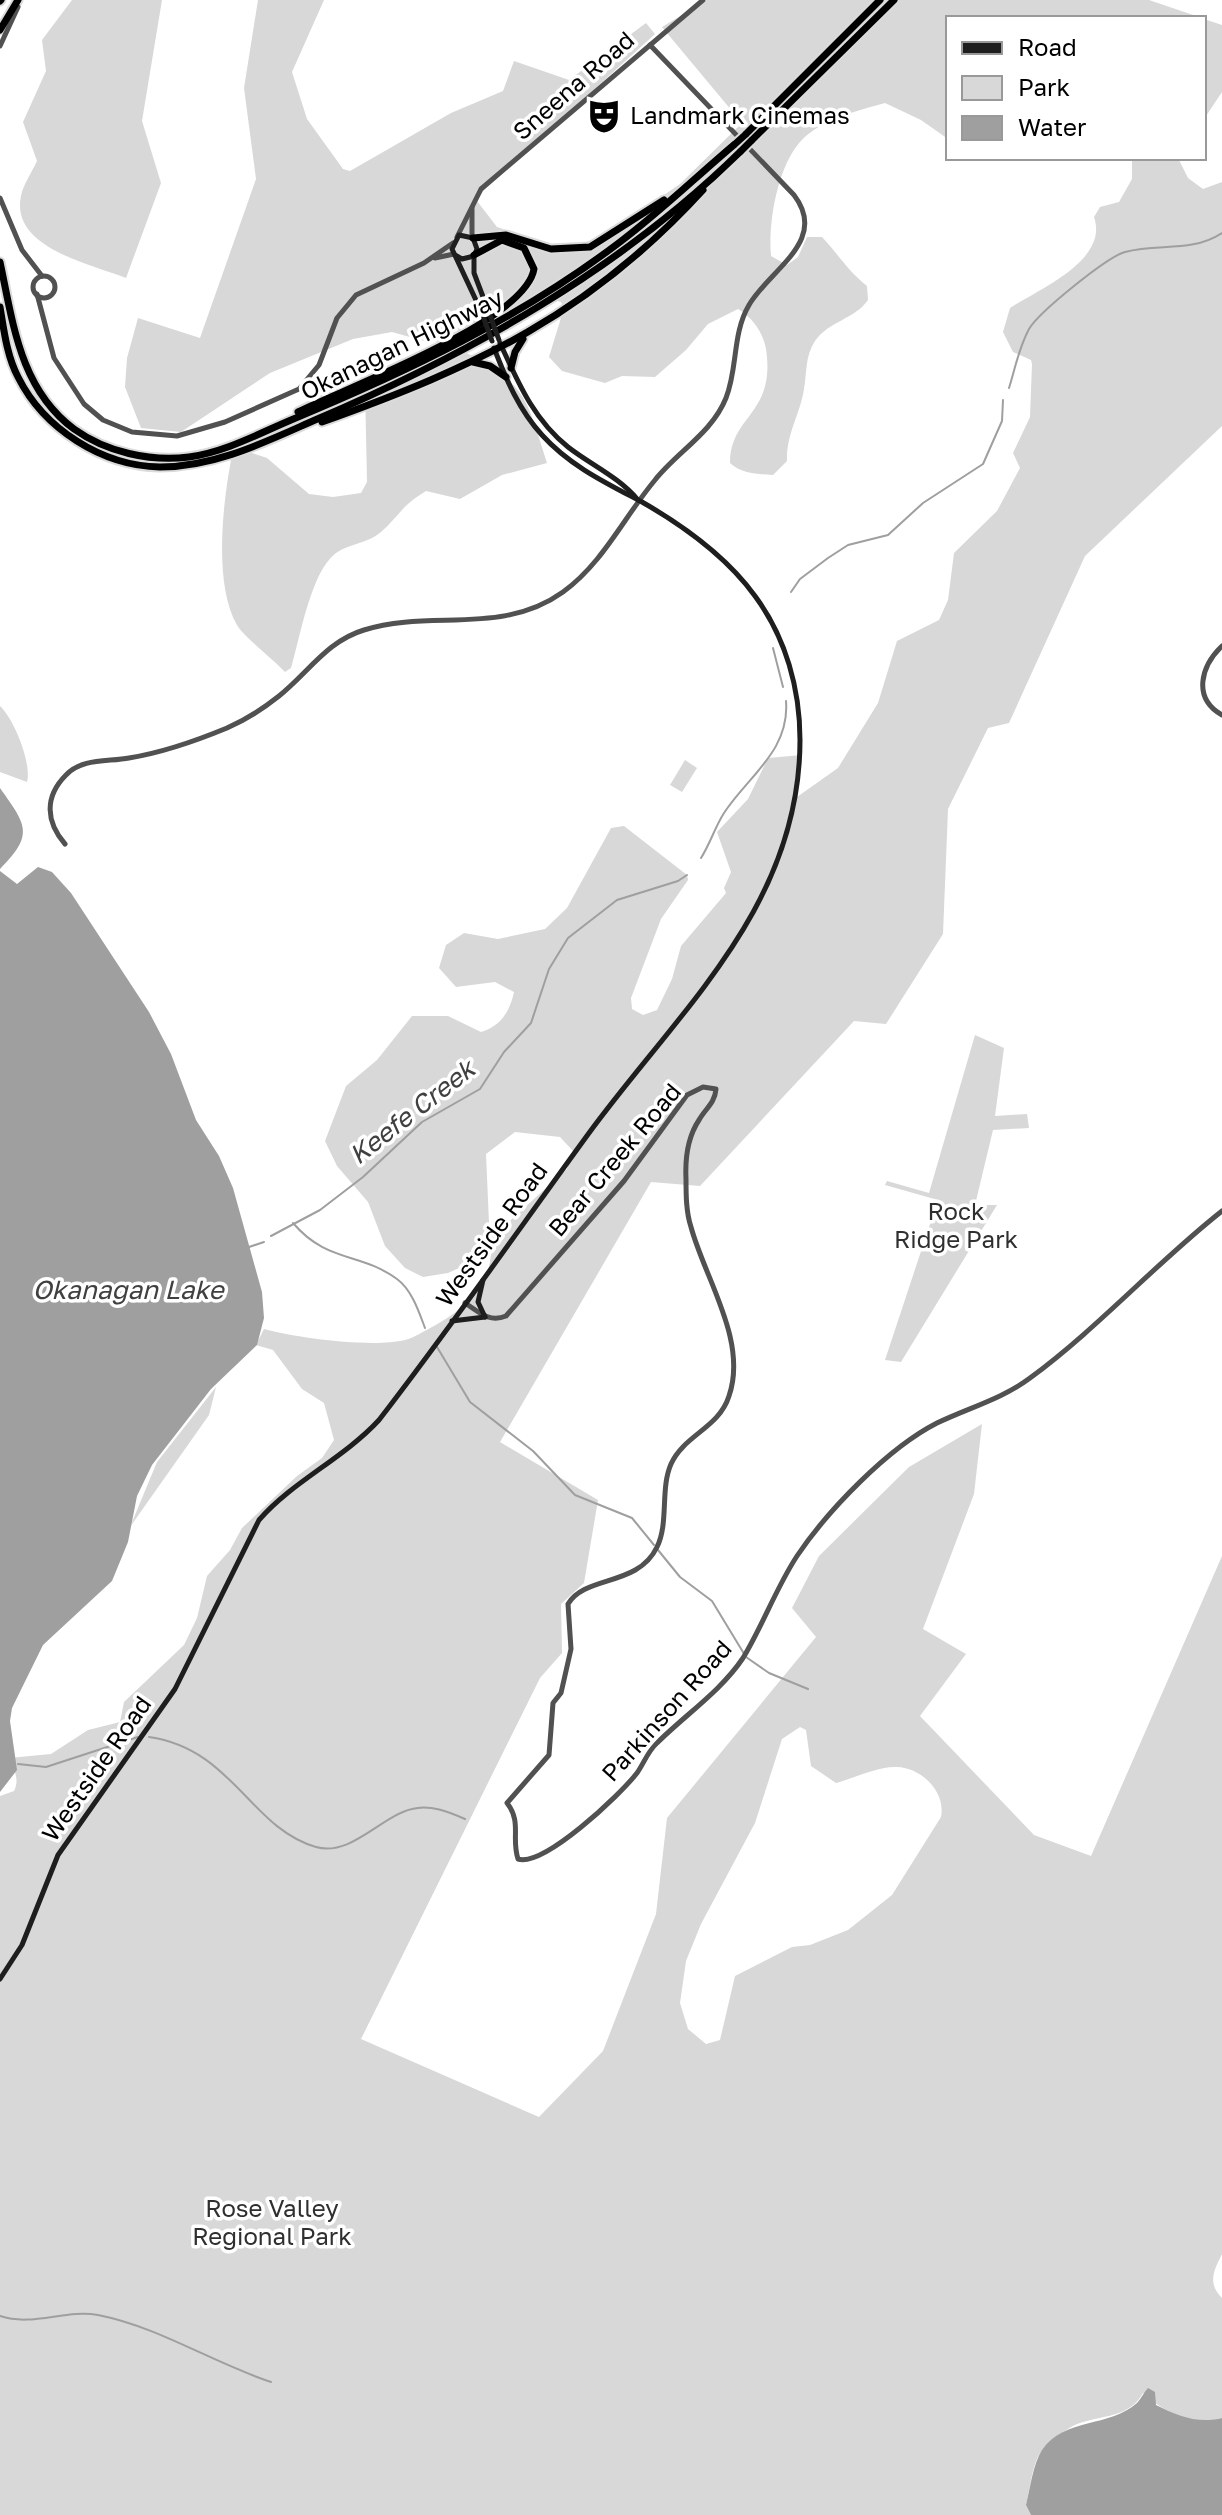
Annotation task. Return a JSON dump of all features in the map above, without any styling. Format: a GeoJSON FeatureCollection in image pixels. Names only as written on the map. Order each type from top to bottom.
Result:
{"type":"FeatureCollection","features":[{"type":"Feature","properties":{"kind":"highway"},"geometry":{"type":"LineString","coordinates":[[0,30],[19,0]]}},
{"type":"Feature","properties":{"kind":"highway","name":"Okanagan Highway"},"geometry":{"type":"LineString","coordinates":[[748,138],[880,0]]}},
{"type":"Feature","properties":{"kind":"highway","name":"Okanagan Highway"},"geometry":{"type":"LineString","coordinates":[[0,262],[22,360],[35,385],[63,420],[95,442],[127,453],[167,459],[215,452],[429,359],[519,311],[619,243],[738,147],[894,0]]}},
{"type":"Feature","properties":{"kind":"highway","name":"Okanagan Highway"},"geometry":{"type":"LineString","coordinates":[[0,307],[9,352],[19,379],[40,409],[84,445],[130,463],[159,467],[218,459],[447,361],[518,319],[637,238],[720,171],[738,147]]}},
{"type":"Feature","properties":{"kind":"highway"},"geometry":{"type":"LineString","coordinates":[[256,445],[383,401],[473,362],[497,344],[531,332],[574,306],[616,274],[720,171]]}},
{"type":"Feature","properties":{"kind":"highway"},"geometry":{"type":"LineString","coordinates":[[473,237],[506,235],[551,249],[590,247],[680,191]]}},
{"type":"Feature","properties":{"kind":"highway"},"geometry":{"type":"LineString","coordinates":[[252,436],[494,316],[514,302],[530,284],[533,263],[520,245],[495,242],[474,255]]}},
{"type":"Feature","properties":{"kind":"highway"},"geometry":{"type":"LineString","coordinates":[[511,368],[517,347],[531,332]]}},
{"type":"Feature","properties":{"kind":"highway"},"geometry":{"type":"LineString","coordinates":[[473,362],[490,366],[506,377]]}},
{"type":"Feature","properties":{"kind":"main road"},"geometry":{"type":"LineString","coordinates":[[473,237],[477,245],[474,255],[462,259],[455,255],[454,240],[473,237]]}},
{"type":"Feature","properties":{"kind":"main road","name":"Westside Road"},"geometry":{"type":"LineString","coordinates":[[455,255],[485,311]]}},
{"type":"Feature","properties":{"kind":"main road","name":"Westside Road"},"geometry":{"type":"LineString","coordinates":[[0,1979],[22,1945],[58,1855],[175,1689],[259,1520],[278,1501],[364,1436],[613,1101],[738,941],[776,870],[796,797],[800,758],[799,701],[785,651],[773,625],[757,599],[724,561],[550,443],[531,421],[506,377],[474,273],[474,255]]}},
{"type":"Feature","properties":{"kind":"main road","name":"Westside Road"},"geometry":{"type":"LineString","coordinates":[[497,344],[535,413],[550,431],[628,487],[638,500]]}},
{"type":"Feature","properties":{"kind":"main road"},"geometry":{"type":"LineString","coordinates":[[451,1321],[485,1317],[478,1302],[484,1275]]}},
{"type":"Feature","properties":{"kind":"street"},"geometry":{"type":"LineString","coordinates":[[0,46],[19,0]]}},
{"type":"Feature","properties":{"kind":"street","name":"Sneena Road"},"geometry":{"type":"LineString","coordinates":[[37,294],[54,358],[63,378],[84,404],[103,420],[132,432],[177,436],[225,422],[299,389],[319,365],[337,318],[356,295],[431,259],[454,240],[472,203],[488,183],[703,0]]}},
{"type":"Feature","properties":{"kind":"street"},"geometry":{"type":"LineString","coordinates":[[65,844],[52,829],[49,807],[53,791],[67,772],[89,762],[130,758],[228,727],[279,697],[332,646],[365,629],[489,620],[535,608],[564,592],[588,571],[638,500],[717,416],[730,386],[742,318],[766,281],[802,243],[806,224],[794,195],[650,45]]}},
{"type":"Feature","properties":{"kind":"street"},"geometry":{"type":"LineString","coordinates":[[0,198],[22,250],[42,276],[54,281],[54,290],[49,296],[37,294],[34,284],[42,276]]}},
{"type":"Feature","properties":{"kind":"street"},"geometry":{"type":"LineString","coordinates":[[472,203],[473,237]]}},
{"type":"Feature","properties":{"kind":"street","name":"Sneena Road"},"geometry":{"type":"LineString","coordinates":[[431,259],[455,255]]}},
{"type":"Feature","properties":{"kind":"street","name":"Sneena Road"},"geometry":{"type":"LineString","coordinates":[[45,319],[49,296]]}},
{"type":"Feature","properties":{"kind":"street"},"geometry":{"type":"LineString","coordinates":[[1222,646],[1209,659],[1201,685],[1204,697],[1222,715]]}},
{"type":"Feature","properties":{"kind":"street","name":"Bear Creek Road"},"geometry":{"type":"LineString","coordinates":[[485,1317],[496,1320],[506,1316],[624,1181],[687,1095],[703,1087],[716,1089],[713,1103],[697,1123],[688,1143],[686,1178],[690,1225],[721,1308],[736,1374],[728,1399],[713,1424],[679,1450],[670,1466],[658,1546],[649,1559],[620,1580],[581,1591],[568,1604],[571,1649],[561,1693],[553,1703],[549,1755],[507,1803]]}},
{"type":"Feature","properties":{"kind":"street","name":"Parkinson Road"},"geometry":{"type":"LineString","coordinates":[[507,1803],[517,1823],[514,1849],[518,1859],[527,1862],[543,1855],[579,1827],[637,1773],[654,1745],[727,1677],[743,1658],[798,1556],[836,1508],[886,1460],[936,1424],[1029,1379],[1222,1211]]}},
{"type":"Feature","properties":{"kind":"street"},"geometry":{"type":"LineString","coordinates":[[465,1303],[485,1317]]}},
{"type":"Feature","properties":{"kind":"green space"},"geometry":{"type":"Polygon","coordinates":[[[72,0],[162,0],[142,121],[161,183],[126,278],[56,251],[28,229],[21,214],[22,192],[37,161],[23,122],[46,71],[42,40],[72,0]]]}},
{"type":"Feature","properties":{"kind":"green space"},"geometry":{"type":"Polygon","coordinates":[[[258,0],[324,0],[292,72],[307,119],[343,169],[350,171],[451,113],[503,91],[514,61],[569,80],[646,23],[655,34],[484,190],[477,201],[497,227],[548,245],[575,245],[603,237],[680,184],[742,123],[662,27],[707,0],[1149,0],[1196,16],[946,16],[946,138],[921,120],[885,103],[818,127],[800,142],[780,181],[771,228],[771,256],[787,265],[798,257],[807,237],[822,237],[867,286],[868,300],[815,341],[808,358],[787,461],[773,475],[745,471],[730,463],[737,434],[765,388],[767,371],[766,349],[760,331],[738,309],[708,324],[686,350],[655,377],[622,376],[605,383],[562,371],[549,357],[564,308],[561,302],[554,300],[452,342],[424,341],[392,332],[353,339],[270,373],[181,432],[141,428],[125,387],[127,358],[138,318],[200,338],[256,179],[244,88],[258,0]]]}},
{"type":"Feature","properties":{"kind":"green space"},"geometry":{"type":"Polygon","coordinates":[[[1206,20],[1222,25],[1222,92],[1206,116],[1206,20]]]}},
{"type":"Feature","properties":{"kind":"green space","name":"Rose Valley Regional Park"},"geometry":{"type":"Polygon","coordinates":[[[1132,160],[1179,160],[1188,178],[1203,189],[1222,182],[1222,426],[1085,556],[1009,723],[988,728],[948,809],[943,934],[886,1024],[854,1021],[700,1186],[651,1182],[500,1442],[598,1500],[584,1583],[561,1604],[562,1653],[540,1678],[361,2039],[539,2117],[603,2051],[656,1914],[667,1818],[816,1637],[792,1608],[819,1556],[909,1467],[982,1424],[974,1494],[923,1629],[966,1654],[920,1716],[1034,1835],[1091,1856],[1222,1556],[1222,2254],[1213,2282],[1222,2298],[1222,2418],[1201,2420],[1180,2416],[1143,2393],[1137,2402],[1120,2413],[1071,2427],[1039,2456],[1026,2505],[1031,2515],[0,2515],[0,1796],[14,1791],[16,1787],[16,1774],[9,1758],[51,1754],[88,1730],[120,1722],[124,1702],[184,1645],[197,1618],[207,1576],[230,1550],[242,1528],[297,1476],[322,1458],[334,1440],[324,1403],[302,1389],[273,1350],[256,1345],[264,1329],[334,1341],[374,1343],[405,1340],[456,1312],[483,1282],[491,1257],[490,1242],[468,1264],[448,1273],[423,1277],[405,1268],[385,1246],[368,1202],[337,1166],[325,1141],[346,1086],[377,1060],[412,1016],[448,1016],[481,1032],[499,1022],[507,1011],[514,992],[495,982],[456,987],[439,968],[446,945],[464,933],[498,939],[545,929],[567,908],[611,828],[624,826],[687,875],[688,880],[661,919],[631,998],[632,1009],[643,1015],[657,1010],[672,979],[681,946],[726,893],[724,888],[731,872],[717,832],[748,799],[768,758],[802,755],[797,797],[838,768],[878,703],[897,641],[939,620],[948,600],[954,553],[997,511],[1020,468],[1013,453],[1030,417],[1032,364],[1031,360],[1013,352],[1003,332],[1010,308],[1054,282],[1082,259],[1092,247],[1096,232],[1094,217],[1100,207],[1119,202],[1132,179],[1132,160]],[[515,1132],[486,1154],[489,1223],[495,1230],[504,1226],[567,1169],[573,1151],[560,1137],[515,1132]],[[800,1727],[782,1739],[755,1823],[701,1924],[686,1961],[680,2003],[688,2029],[706,2044],[720,2040],[735,1976],[792,1947],[810,1945],[848,1930],[892,1895],[941,1817],[942,1808],[936,1790],[923,1777],[906,1768],[882,1768],[836,1783],[811,1766],[806,1730],[800,1727]]]}},
{"type":"Feature","properties":{"kind":"green space"},"geometry":{"type":"Polygon","coordinates":[[[459,349],[498,372],[520,393],[547,463],[502,475],[460,499],[426,491],[411,501],[376,536],[336,553],[327,562],[313,589],[291,668],[285,672],[240,630],[230,608],[222,565],[222,542],[232,455],[243,450],[267,458],[309,494],[333,497],[361,493],[367,482],[365,386],[459,349]]]}},
{"type":"Feature","properties":{"kind":"green space"},"geometry":{"type":"Polygon","coordinates":[[[0,706],[21,742],[27,764],[27,782],[0,772],[0,706]]]}},
{"type":"Feature","properties":{"kind":"green space"},"geometry":{"type":"Polygon","coordinates":[[[685,760],[697,768],[682,792],[670,785],[685,760]]]}},
{"type":"Feature","properties":{"kind":"green space","name":"Rock Ridge Park"},"geometry":{"type":"Polygon","coordinates":[[[975,1035],[1004,1048],[995,1116],[1027,1114],[1029,1128],[993,1130],[975,1205],[997,1205],[901,1362],[885,1360],[938,1200],[885,1185],[887,1181],[929,1193],[975,1035]]]}},
{"type":"Feature","properties":{"kind":"green space"},"geometry":{"type":"Polygon","coordinates":[[[216,1387],[209,1415],[130,1527],[157,1462],[216,1387]]]}},
{"type":"Feature","properties":{"kind":"water"},"geometry":{"type":"Polygon","coordinates":[[[0,788],[16,811],[23,829],[18,847],[0,869],[0,788]]]}},
{"type":"Feature","properties":{"kind":"water","name":"Okanagan Lake"},"geometry":{"type":"Polygon","coordinates":[[[38,867],[52,872],[71,893],[149,1012],[171,1054],[196,1120],[219,1156],[233,1188],[262,1292],[264,1318],[257,1345],[211,1389],[152,1465],[137,1496],[128,1542],[112,1581],[43,1645],[12,1708],[10,1721],[17,1770],[0,1792],[0,871],[17,884],[38,867]]]}},
{"type":"Feature","properties":{"kind":"water"},"geometry":{"type":"Polygon","coordinates":[[[1148,2388],[1155,2392],[1156,2405],[1172,2413],[1196,2419],[1222,2418],[1222,2515],[1031,2515],[1026,2505],[1042,2450],[1063,2432],[1126,2411],[1137,2403],[1148,2388]]]}},
{"type":"Feature","properties":{"kind":"waterway","name":"Keefe Creek"},"geometry":{"type":"LineString","coordinates":[[1009,388],[1029,329],[1059,298],[1089,274],[1125,252],[1199,243],[1222,233]]}},
{"type":"Feature","properties":{"kind":"waterway","name":"Keefe Creek"},"geometry":{"type":"LineString","coordinates":[[791,592],[800,579],[828,558],[848,545],[888,535],[923,503],[983,464],[1002,421],[1003,400]]}},
{"type":"Feature","properties":{"kind":"waterway","name":"Keefe Creek"},"geometry":{"type":"LineString","coordinates":[[773,648],[783,687]]}},
{"type":"Feature","properties":{"kind":"waterway","name":"Keefe Creek"},"geometry":{"type":"LineString","coordinates":[[701,858],[724,813],[774,749],[785,719],[786,701]]}},
{"type":"Feature","properties":{"kind":"waterway","name":"Keefe Creek"},"geometry":{"type":"LineString","coordinates":[[271,1236],[320,1210],[363,1177],[422,1122],[480,1089],[504,1052],[531,1023],[549,969],[568,938],[617,900],[678,881],[687,875]]}},
{"type":"Feature","properties":{"kind":"waterway"},"geometry":{"type":"LineString","coordinates":[[293,1223],[318,1245],[370,1264],[397,1279],[411,1295],[425,1328]]}},
{"type":"Feature","properties":{"kind":"waterway","name":"Keefe Creek"},"geometry":{"type":"LineString","coordinates":[[249,1247],[264,1242]]}},
{"type":"Feature","properties":{"kind":"waterway"},"geometry":{"type":"LineString","coordinates":[[437,1347],[470,1402],[533,1451],[575,1495],[632,1518],[654,1545]]}},
{"type":"Feature","properties":{"kind":"waterway"},"geometry":{"type":"LineString","coordinates":[[658,1550],[680,1577],[712,1601],[746,1657],[769,1673],[808,1689]]}},
{"type":"Feature","properties":{"kind":"waterway"},"geometry":{"type":"LineString","coordinates":[[18,1764],[46,1767],[138,1737]]}},
{"type":"Feature","properties":{"kind":"waterway"},"geometry":{"type":"LineString","coordinates":[[149,1737],[178,1744],[201,1757],[274,1823],[293,1837],[316,1847],[329,1849],[354,1841],[412,1809],[426,1807],[465,1819]]}},
{"type":"Feature","properties":{"kind":"waterway"},"geometry":{"type":"LineString","coordinates":[[0,2316],[24,2320],[74,2314],[98,2315],[164,2336],[271,2382]]}},
{"type":"Feature","properties":{"kind":"place","name":"Landmark Cinemas"},"geometry":{"type":"Point","coordinates":[604,116]}}]}
